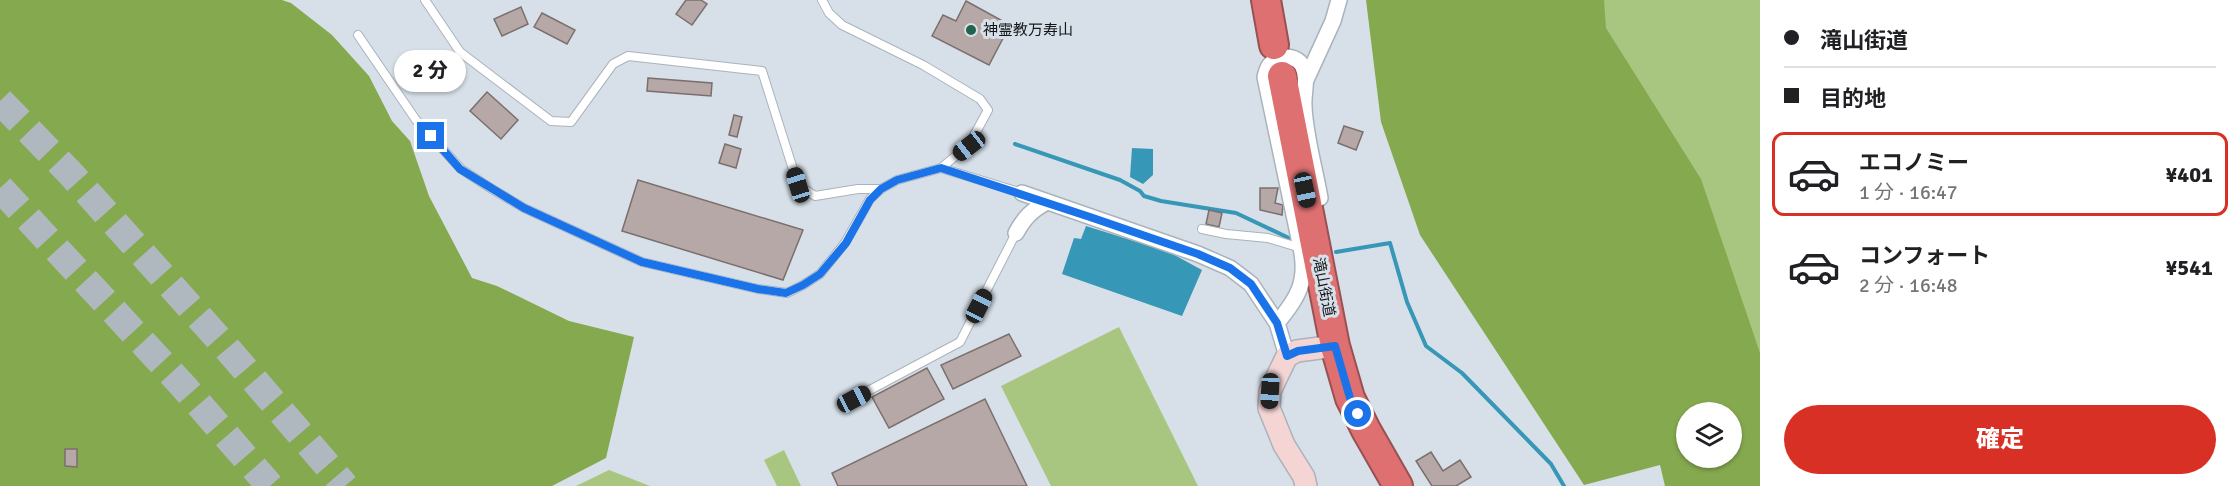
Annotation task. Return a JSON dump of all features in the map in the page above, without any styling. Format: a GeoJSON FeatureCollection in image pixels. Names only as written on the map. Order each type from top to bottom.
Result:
{"type":"FeatureCollection","features":[{"type":"Feature","properties":{"kind":"highway"},"geometry":{"type":"LineString","coordinates":[[1266,0],[1274,45]]}},
{"type":"Feature","properties":{"kind":"highway","name":"滝山街道"},"geometry":{"type":"LineString","coordinates":[[1294,79],[1310,253],[1350,398],[1398,486]]}},
{"type":"Feature","properties":{"kind":"street"},"geometry":{"type":"LineString","coordinates":[[1294,79],[1333,21],[1339,0]]}},
{"type":"Feature","properties":{"kind":"street"},"geometry":{"type":"LineString","coordinates":[[1022,193],[1198,254],[1230,268],[1251,284],[1277,323],[1287,356]]}},
{"type":"Feature","properties":{"kind":"street"},"geometry":{"type":"LineString","coordinates":[[1016,233],[1032,210],[1047,202]]}},
{"type":"Feature","properties":{"kind":"street"},"geometry":{"type":"LineString","coordinates":[[1277,323],[1301,288],[1310,253]]}},
{"type":"Feature","properties":{"kind":"street"},"geometry":{"type":"LineString","coordinates":[[1306,486],[1304,477],[1284,445],[1269,408],[1270,391],[1287,356],[1298,351],[1335,346]]}},
{"type":"Feature","properties":{"kind":"lane"},"geometry":{"type":"LineString","coordinates":[[425,0],[460,52],[551,121],[570,122],[613,64],[628,56],[762,70],[798,185],[815,196],[858,189],[881,189]]}},
{"type":"Feature","properties":{"kind":"lane"},"geometry":{"type":"LineString","coordinates":[[358,35],[416,120],[460,169],[524,208],[642,262],[758,289],[786,293],[820,274],[846,243],[870,200],[881,189],[897,180],[941,168],[969,146],[988,110],[980,99],[923,65],[842,25],[829,13],[822,0]]}},
{"type":"Feature","properties":{"kind":"lane"},"geometry":{"type":"LineString","coordinates":[[941,168],[1022,193]]}},
{"type":"Feature","properties":{"kind":"lane"},"geometry":{"type":"LineString","coordinates":[[1202,229],[1268,238],[1310,253]]}},
{"type":"Feature","properties":{"kind":"lane"},"geometry":{"type":"LineString","coordinates":[[854,399],[960,342],[1016,233]]}},
{"type":"Feature","properties":{"kind":"green space"},"geometry":{"type":"Polygon","coordinates":[[[0,0],[282,0],[291,3],[332,35],[369,76],[392,121],[410,141],[429,196],[472,278],[497,286],[569,321],[634,337],[606,458],[552,486],[0,486],[0,0]]]}},
{"type":"Feature","properties":{"kind":"green space"},"geometry":{"type":"Polygon","coordinates":[[[1366,0],[1604,0],[1606,28],[1701,179],[1760,353],[1760,486],[1665,486],[1660,465],[1584,485],[1420,235],[1381,122],[1366,0]]]}},
{"type":"Feature","properties":{"kind":"green space"},"geometry":{"type":"Polygon","coordinates":[[[1566,0],[1760,0],[1760,428],[1742,418],[1742,402],[1727,402],[1566,0]]]}},
{"type":"Feature","properties":{"kind":"green space"},"geometry":{"type":"Polygon","coordinates":[[[1119,327],[1198,486],[1051,486],[1001,386],[1119,327]]]}},
{"type":"Feature","properties":{"kind":"green space"},"geometry":{"type":"Polygon","coordinates":[[[784,450],[801,486],[777,486],[764,460],[784,450]]]}},
{"type":"Feature","properties":{"kind":"green space"},"geometry":{"type":"Polygon","coordinates":[[[609,470],[650,486],[576,486],[609,470]]]}},
{"type":"Feature","properties":{"kind":"water"},"geometry":{"type":"Polygon","coordinates":[[[1132,148],[1153,149],[1153,175],[1143,184],[1130,177],[1132,148]]]}},
{"type":"Feature","properties":{"kind":"water"},"geometry":{"type":"Polygon","coordinates":[[[1086,226],[1169,252],[1202,270],[1182,316],[1062,274],[1074,238],[1081,239],[1086,226]]]}},
{"type":"Feature","properties":{"kind":"building"},"geometry":{"type":"Polygon","coordinates":[[[686,0],[701,0],[707,4],[692,25],[676,14],[686,0]]]}},
{"type":"Feature","properties":{"kind":"building","name":"神霊教万寿山"},"geometry":{"type":"Polygon","coordinates":[[[966,1],[1010,25],[989,65],[932,36],[943,15],[956,21],[966,1]]]}},
{"type":"Feature","properties":{"kind":"building"},"geometry":{"type":"Polygon","coordinates":[[[521,7],[528,24],[502,36],[494,19],[521,7]]]}},
{"type":"Feature","properties":{"kind":"building"},"geometry":{"type":"Polygon","coordinates":[[[542,13],[575,30],[567,44],[534,27],[542,13]]]}},
{"type":"Feature","properties":{"kind":"building"},"geometry":{"type":"Polygon","coordinates":[[[648,78],[712,83],[711,96],[647,91],[648,78]]]}},
{"type":"Feature","properties":{"kind":"building"},"geometry":{"type":"Polygon","coordinates":[[[487,92],[518,120],[501,139],[470,111],[487,92]]]}},
{"type":"Feature","properties":{"kind":"building"},"geometry":{"type":"Polygon","coordinates":[[[734,115],[742,117],[737,137],[729,135],[734,115]]]}},
{"type":"Feature","properties":{"kind":"building"},"geometry":{"type":"Polygon","coordinates":[[[1344,126],[1363,132],[1356,150],[1338,143],[1344,126]]]}},
{"type":"Feature","properties":{"kind":"building"},"geometry":{"type":"Polygon","coordinates":[[[725,144],[741,149],[736,168],[719,163],[725,144]]]}},
{"type":"Feature","properties":{"kind":"building"},"geometry":{"type":"Polygon","coordinates":[[[638,180],[803,230],[783,280],[622,231],[638,180]]]}},
{"type":"Feature","properties":{"kind":"building"},"geometry":{"type":"Polygon","coordinates":[[[1260,188],[1278,188],[1275,203],[1283,205],[1282,215],[1260,210],[1260,188]]]}},
{"type":"Feature","properties":{"kind":"building"},"geometry":{"type":"Polygon","coordinates":[[[1209,210],[1222,213],[1219,227],[1206,224],[1209,210]]]}},
{"type":"Feature","properties":{"kind":"building"},"geometry":{"type":"Polygon","coordinates":[[[1009,334],[1021,356],[953,389],[941,365],[1009,334]]]}},
{"type":"Feature","properties":{"kind":"building"},"geometry":{"type":"Polygon","coordinates":[[[927,368],[944,399],[889,428],[872,397],[927,368]]]}},
{"type":"Feature","properties":{"kind":"building"},"geometry":{"type":"Polygon","coordinates":[[[985,399],[1027,486],[838,486],[832,473],[985,399]]]}},
{"type":"Feature","properties":{"kind":"building"},"geometry":{"type":"Polygon","coordinates":[[[65,449],[77,449],[77,467],[65,466],[65,449]]]}},
{"type":"Feature","properties":{"kind":"building"},"geometry":{"type":"Polygon","coordinates":[[[1431,452],[1443,471],[1460,460],[1471,477],[1456,486],[1432,486],[1416,461],[1431,452]]]}},
{"type":"Feature","properties":{"kind":"waterway"},"geometry":{"type":"LineString","coordinates":[[1015,144],[1120,180],[1140,191],[1144,196],[1161,201],[1236,213],[1291,239]]}},
{"type":"Feature","properties":{"kind":"waterway"},"geometry":{"type":"LineString","coordinates":[[1336,252],[1390,243],[1407,302],[1426,346],[1462,373],[1551,464],[1564,486]]}},
{"type":"Feature","properties":{"kind":"tunnel"},"geometry":{"type":"LineString","coordinates":[[0,101],[71,174],[225,346],[345,486]]}},
{"type":"Feature","properties":{"kind":"tunnel"},"geometry":{"type":"LineString","coordinates":[[0,188],[184,387],[270,486]]}},
{"type":"Feature","properties":{"kind":"place","name":"神霊教万寿山"},"geometry":{"type":"Point","coordinates":[971,30]}},
{"type":"Feature","properties":{"kind":"route"},"geometry":{"type":"LineString","coordinates":[[431,136],[460,169],[508,199],[642,262],[758,289],[786,293],[820,274],[846,243],[870,200],[881,189],[897,180],[941,168],[1022,193],[1198,254],[1241,274],[1251,284],[1277,323],[1287,356],[1298,351],[1335,346],[1350,398],[1358,414]]}}]}
